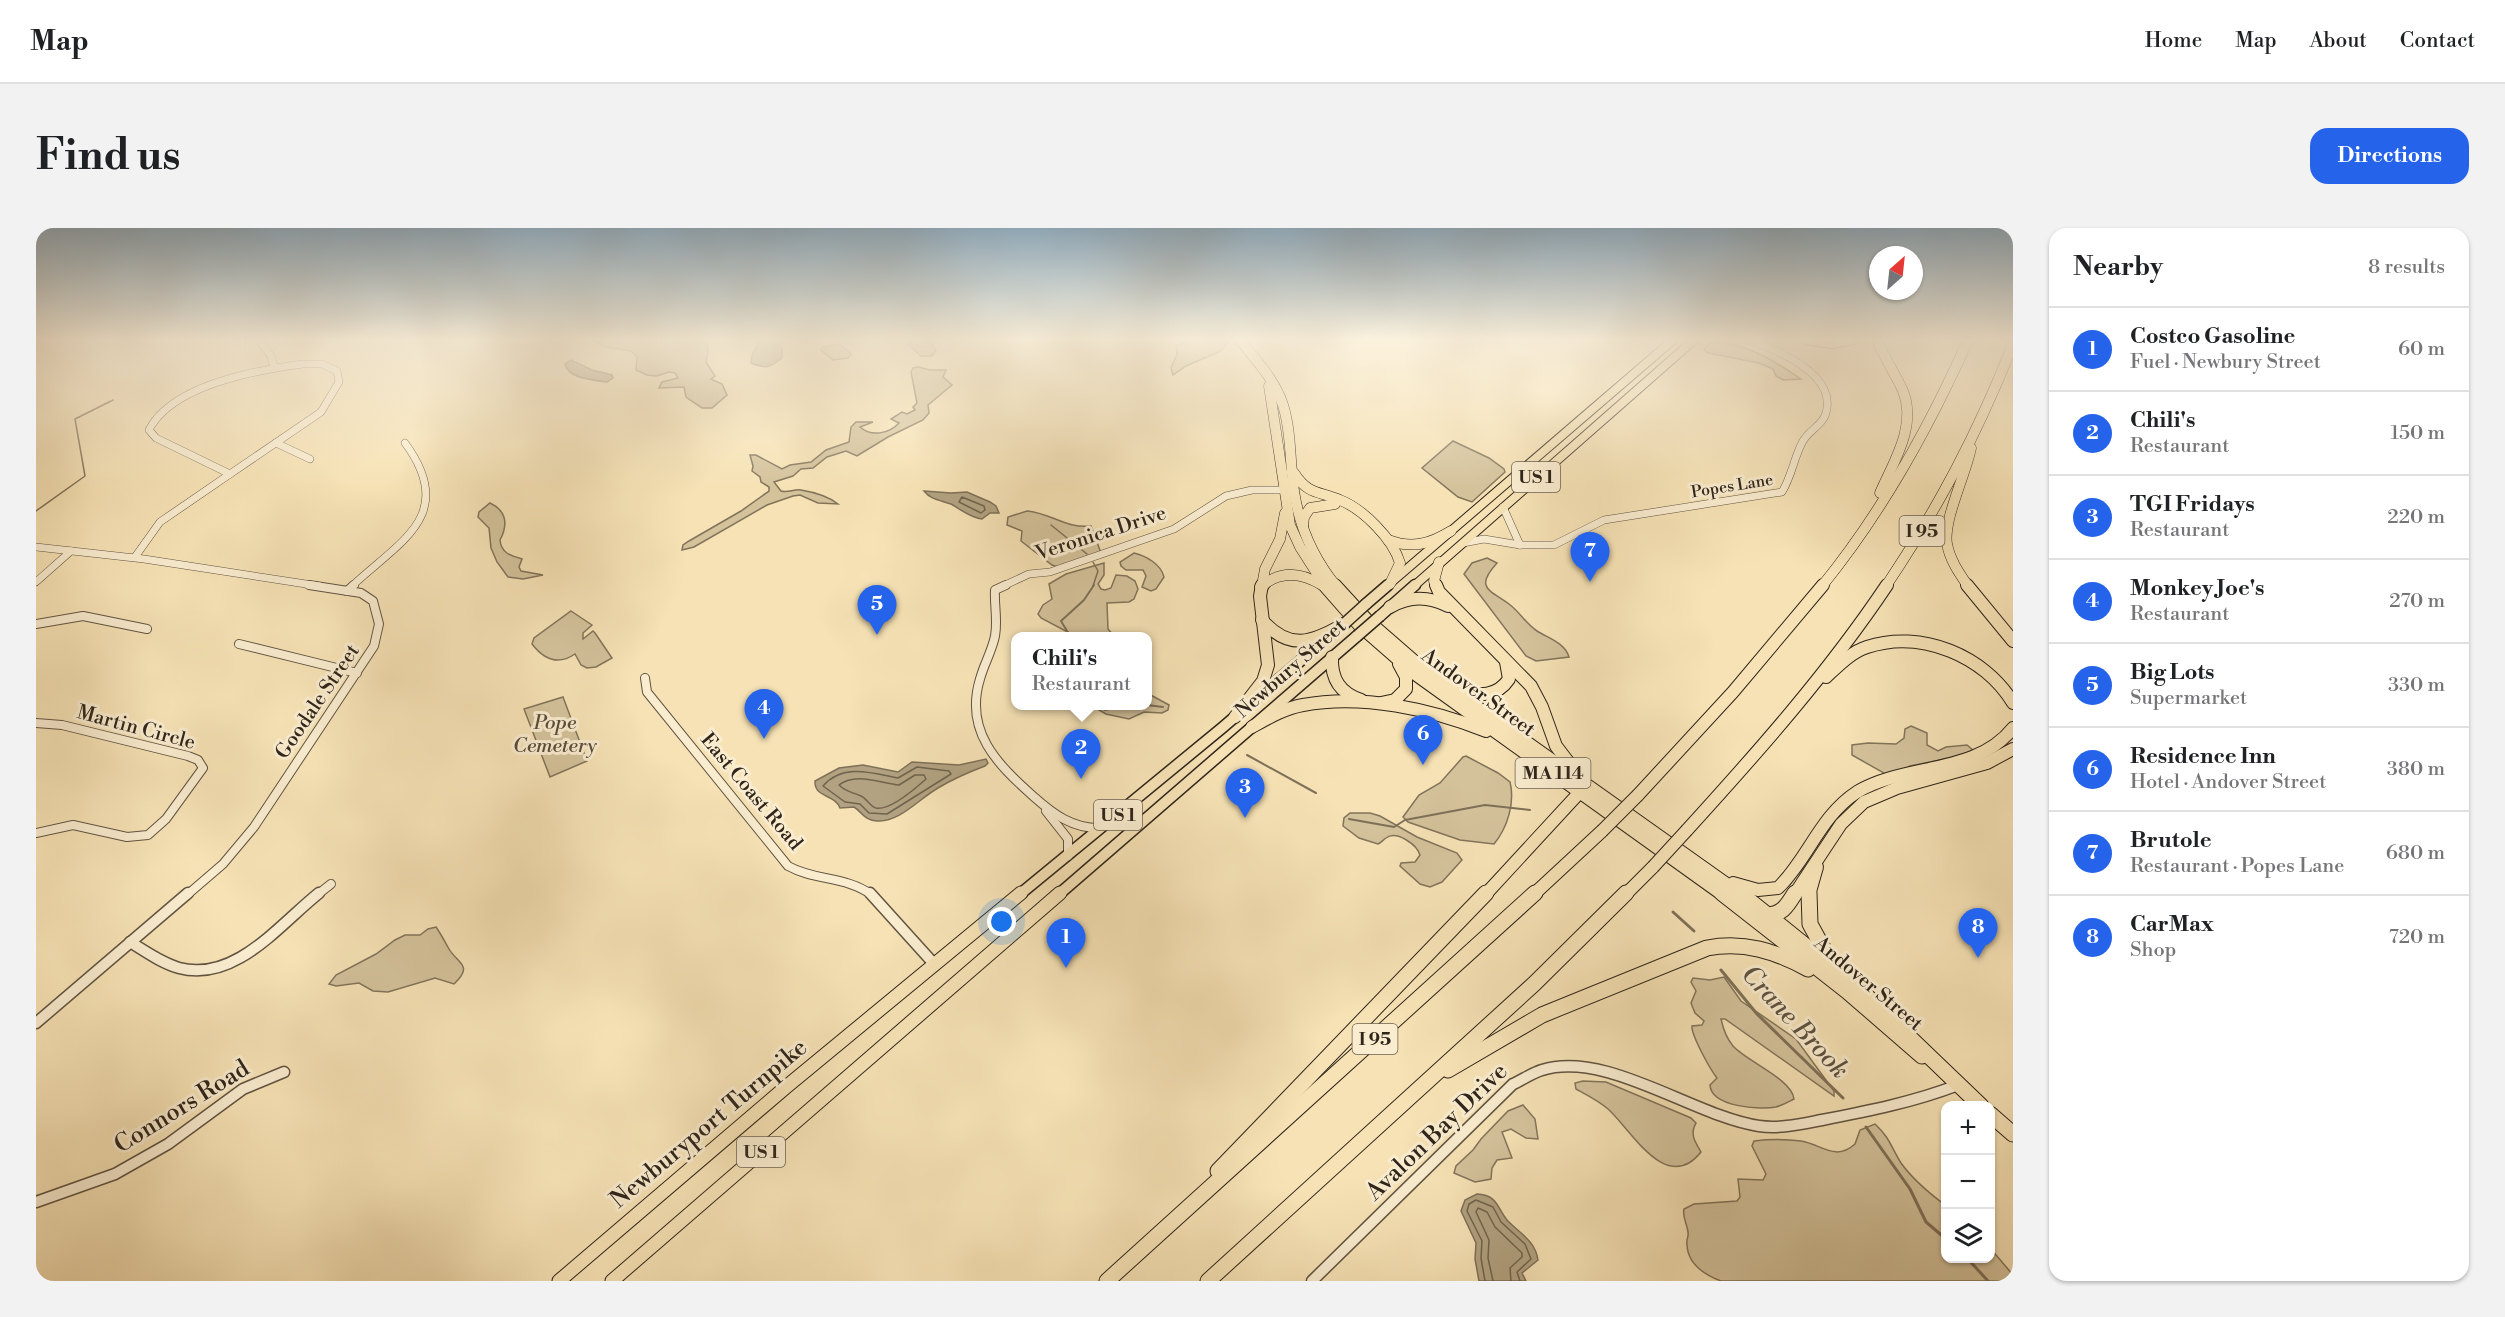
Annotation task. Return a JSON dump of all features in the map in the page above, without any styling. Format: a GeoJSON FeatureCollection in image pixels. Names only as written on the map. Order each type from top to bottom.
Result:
{"type":"FeatureCollection","features":[{"type":"Feature","properties":{"kind":"highway","name":"Andover Street"},"geometry":{"type":"LineString","coordinates":[[1270,389],[1286,503],[1298,543],[1328,590],[1388,652],[1415,674],[1525,752],[1588,790],[1847,991],[1976,1101]]}},
{"type":"Feature","properties":{"kind":"highway","name":"Andover Street"},"geometry":{"type":"LineString","coordinates":[[1275,389],[1285,413],[1298,515],[1304,533],[1326,573],[1350,601],[1397,648],[1446,685],[1595,795],[1618,805],[1770,915],[1901,1026],[1958,1085]]}},
{"type":"Feature","properties":{"kind":"highway"},"geometry":{"type":"LineString","coordinates":[[1868,522],[1908,426],[1910,417],[1902,389]]}},
{"type":"Feature","properties":{"kind":"highway","name":"I 95"},"geometry":{"type":"LineString","coordinates":[[1107,1281],[1485,940],[1638,795],[1773,647],[1868,522],[1916,446],[1946,389]]}},
{"type":"Feature","properties":{"kind":"highway","name":"I 95"},"geometry":{"type":"LineString","coordinates":[[1208,1281],[1534,984],[1653,867],[1687,830],[1800,700],[1841,648],[1908,552],[1973,438],[1996,389]]}},
{"type":"Feature","properties":{"kind":"highway"},"geometry":{"type":"LineString","coordinates":[[1973,438],[1964,480],[1947,529],[1947,547],[1961,575],[2013,641]]}},
{"type":"Feature","properties":{"kind":"highway"},"geometry":{"type":"LineString","coordinates":[[1291,468],[1299,483],[1307,490],[1318,496],[1345,502],[1386,539],[1400,558],[1397,574],[1390,584]]}},
{"type":"Feature","properties":{"kind":"highway"},"geometry":{"type":"LineString","coordinates":[[1235,717],[1255,692],[1266,673],[1268,657],[1261,618],[1261,587],[1265,569],[1280,539],[1286,503]]}},
{"type":"Feature","properties":{"kind":"highway"},"geometry":{"type":"LineString","coordinates":[[1304,533],[1306,512],[1316,506],[1331,504],[1355,509]]}},
{"type":"Feature","properties":{"kind":"highway"},"geometry":{"type":"LineString","coordinates":[[1386,539],[1402,545],[1417,547],[1433,542],[1451,531]]}},
{"type":"Feature","properties":{"kind":"highway"},"geometry":{"type":"LineString","coordinates":[[1146,1245],[1588,790],[1561,754],[1535,692],[1454,609],[1435,586],[1434,575],[1439,562]]}},
{"type":"Feature","properties":{"kind":"highway"},"geometry":{"type":"LineString","coordinates":[[1261,587],[1272,578],[1295,574],[1312,579],[1328,590]]}},
{"type":"Feature","properties":{"kind":"highway"},"geometry":{"type":"LineString","coordinates":[[1390,607],[1404,600],[1419,597],[1434,600],[1454,609]]}},
{"type":"Feature","properties":{"kind":"highway"},"geometry":{"type":"LineString","coordinates":[[1261,618],[1279,635],[1305,642],[1322,637],[1344,624]]}},
{"type":"Feature","properties":{"kind":"highway"},"geometry":{"type":"LineString","coordinates":[[1800,700],[1858,652],[1873,646],[1899,642],[1933,646],[1965,658],[1994,677],[2004,687],[2013,703]]}},
{"type":"Feature","properties":{"kind":"highway"},"geometry":{"type":"LineString","coordinates":[[1332,657],[1332,676],[1343,692],[1361,700],[1386,703],[1402,696],[1407,683],[1403,670],[1388,652]]}},
{"type":"Feature","properties":{"kind":"highway"},"geometry":{"type":"LineString","coordinates":[[1446,685],[1479,696],[1495,693],[1507,684],[1509,673],[1506,662]]}},
{"type":"Feature","properties":{"kind":"highway"},"geometry":{"type":"LineString","coordinates":[[1252,727],[1296,707],[1320,703],[1347,703],[1414,710],[1454,718],[1490,733],[1525,752]]}},
{"type":"Feature","properties":{"kind":"highway"},"geometry":{"type":"LineString","coordinates":[[1715,874],[1746,888],[1769,891],[1778,888],[1825,822],[1849,797],[1871,785],[1988,751],[2005,739],[2013,728]]}},
{"type":"Feature","properties":{"kind":"highway"},"geometry":{"type":"LineString","coordinates":[[1733,902],[1760,914],[1770,915],[1784,910],[1841,824],[1864,802],[1897,788],[1987,763],[2013,749]]}},
{"type":"Feature","properties":{"kind":"highway"},"geometry":{"type":"LineString","coordinates":[[1820,858],[1806,907],[1807,917],[1820,946],[1842,974]]}},
{"type":"Feature","properties":{"kind":"highway"},"geometry":{"type":"LineString","coordinates":[[1424,1084],[1542,1015],[1718,945],[1742,944],[1770,950],[1847,991]]}},
{"type":"Feature","properties":{"kind":"highway"},"geometry":{"type":"LineString","coordinates":[[1995,1118],[2013,1134]]}},
{"type":"Feature","properties":{"kind":"main road","name":"Newbury Street"},"geometry":{"type":"LineString","coordinates":[[889,1002],[1235,717],[1616,389]]}},
{"type":"Feature","properties":{"kind":"main road","name":"Newbury Street"},"geometry":{"type":"LineString","coordinates":[[612,1281],[1357,636],[1638,389]]}},
{"type":"Feature","properties":{"kind":"main road","name":"Newburyport Turnpike"},"geometry":{"type":"LineString","coordinates":[[559,1281],[889,1002]]}},
{"type":"Feature","properties":{"kind":"street"},"geometry":{"type":"LineString","coordinates":[[205,389],[182,398],[158,412],[149,425],[149,430],[156,438],[230,474]]}},
{"type":"Feature","properties":{"kind":"street"},"geometry":{"type":"LineString","coordinates":[[135,557],[160,522],[321,412],[335,389]]}},
{"type":"Feature","properties":{"kind":"street","name":"Popes Lane"},"geometry":{"type":"LineString","coordinates":[[1457,546],[1484,539],[1520,545],[1560,543],[1588,526],[1618,517],[1782,492],[1806,434],[1824,419],[1828,404],[1824,389]]}},
{"type":"Feature","properties":{"kind":"street"},"geometry":{"type":"LineString","coordinates":[[276,443],[310,459]]}},
{"type":"Feature","properties":{"kind":"street"},"geometry":{"type":"LineString","coordinates":[[347,591],[408,534],[424,515],[426,507],[423,479],[417,461],[405,443]]}},
{"type":"Feature","properties":{"kind":"street","name":"Veronica Drive"},"geometry":{"type":"LineString","coordinates":[[1038,801],[1006,768],[983,739],[979,722],[976,699],[980,679],[993,648],[996,626],[995,590],[1029,574],[1050,572],[1174,529],[1226,496],[1252,490],[1284,490]]}},
{"type":"Feature","properties":{"kind":"street"},"geometry":{"type":"LineString","coordinates":[[1503,507],[1520,545]]}},
{"type":"Feature","properties":{"kind":"street","name":"Goodale Street"},"geometry":{"type":"LineString","coordinates":[[36,547],[135,557],[360,593],[374,601],[380,626],[377,644],[238,848],[195,889],[36,1023]]}},
{"type":"Feature","properties":{"kind":"street"},"geometry":{"type":"LineString","coordinates":[[36,582],[71,551]]}},
{"type":"Feature","properties":{"kind":"street"},"geometry":{"type":"LineString","coordinates":[[36,624],[83,616],[147,629]]}},
{"type":"Feature","properties":{"kind":"street"},"geometry":{"type":"LineString","coordinates":[[239,644],[357,673]]}},
{"type":"Feature","properties":{"kind":"street","name":"East Coast Road"},"geometry":{"type":"LineString","coordinates":[[645,678],[647,692],[788,866],[801,873],[836,878],[860,885],[871,894],[935,965]]}},
{"type":"Feature","properties":{"kind":"street","name":"Martin Circle"},"geometry":{"type":"LineString","coordinates":[[36,723],[62,725],[188,756],[198,760],[203,768],[166,819],[148,835],[127,837],[73,825],[36,833]]}},
{"type":"Feature","properties":{"kind":"street"},"geometry":{"type":"LineString","coordinates":[[1038,801],[1072,825],[1082,829],[1103,827]]}},
{"type":"Feature","properties":{"kind":"street"},"geometry":{"type":"LineString","coordinates":[[1038,801],[1068,839],[1068,856]]}},
{"type":"Feature","properties":{"kind":"street"},"geometry":{"type":"LineString","coordinates":[[130,942],[180,968],[200,970],[217,967],[240,958],[255,948],[331,884]]}},
{"type":"Feature","properties":{"kind":"street","name":"Avalon Bay Drive"},"geometry":{"type":"LineString","coordinates":[[1312,1281],[1513,1084],[1525,1075],[1541,1069],[1558,1066],[1593,1068],[1719,1116],[1742,1123],[1771,1127],[1910,1102],[1958,1085]]}},
{"type":"Feature","properties":{"kind":"street","name":"Connors Road"},"geometry":{"type":"LineString","coordinates":[[36,1202],[115,1174],[168,1144],[243,1089],[284,1072]]}},
{"type":"Feature","properties":{"kind":"green space"},"geometry":{"type":"Polygon","coordinates":[[[684,389],[724,389],[727,395],[712,408],[702,408],[686,397],[684,389]]]}},
{"type":"Feature","properties":{"kind":"green space"},"geometry":{"type":"Polygon","coordinates":[[[914,389],[947,389],[928,405],[929,413],[923,420],[888,437],[857,456],[846,451],[827,457],[813,468],[801,469],[793,476],[774,482],[781,491],[810,492],[838,504],[818,503],[800,495],[793,496],[767,505],[694,547],[682,550],[683,545],[741,511],[769,491],[769,487],[761,482],[760,477],[752,471],[750,455],[756,455],[782,469],[790,465],[811,462],[826,450],[849,442],[851,427],[856,422],[873,422],[860,427],[869,432],[885,432],[899,423],[891,419],[902,412],[907,414],[915,410],[913,407],[917,403],[914,389]]]}},
{"type":"Feature","properties":{"kind":"green space"},"geometry":{"type":"Polygon","coordinates":[[[1453,441],[1489,458],[1505,472],[1472,502],[1458,497],[1422,468],[1453,441]]]}},
{"type":"Feature","properties":{"kind":"green space"},"geometry":{"type":"Polygon","coordinates":[[[490,503],[503,514],[505,524],[500,540],[504,551],[522,559],[519,567],[521,571],[543,575],[523,579],[508,577],[497,562],[491,548],[489,528],[478,517],[479,512],[490,503]]]}},
{"type":"Feature","properties":{"kind":"green space"},"geometry":{"type":"Polygon","coordinates":[[[1027,511],[1074,525],[1091,526],[1101,553],[1058,567],[1052,565],[1021,541],[1022,531],[1007,525],[1008,517],[1027,511]]]}},
{"type":"Feature","properties":{"kind":"green space"},"geometry":{"type":"Polygon","coordinates":[[[1134,553],[1152,561],[1160,568],[1164,577],[1156,589],[1151,591],[1142,587],[1146,576],[1143,570],[1126,570],[1121,566],[1120,562],[1134,553]]]}},
{"type":"Feature","properties":{"kind":"green space"},"geometry":{"type":"Polygon","coordinates":[[[1487,558],[1497,563],[1486,578],[1487,588],[1513,607],[1533,628],[1560,644],[1569,657],[1536,661],[1526,656],[1464,574],[1472,563],[1487,558]]]}},
{"type":"Feature","properties":{"kind":"green space"},"geometry":{"type":"Polygon","coordinates":[[[1104,563],[1104,575],[1098,584],[1101,589],[1111,588],[1116,575],[1127,576],[1135,581],[1138,589],[1134,599],[1129,602],[1107,603],[1108,629],[1111,632],[1067,632],[1041,618],[1038,614],[1043,605],[1052,599],[1049,584],[1066,574],[1104,563]]]}},
{"type":"Feature","properties":{"kind":"green space"},"geometry":{"type":"Polygon","coordinates":[[[571,611],[592,625],[583,633],[583,639],[593,631],[612,658],[596,667],[587,668],[581,665],[575,654],[563,659],[552,660],[537,650],[532,644],[534,638],[571,611]]]}},
{"type":"Feature","properties":{"kind":"green space"},"geometry":{"type":"Polygon","coordinates":[[[1152,696],[1169,705],[1168,710],[1162,713],[1144,712],[1129,719],[1106,714],[1099,710],[1152,710],[1152,696]]]}},
{"type":"Feature","properties":{"kind":"green space","name":"Pope Cemetery"},"geometry":{"type":"Polygon","coordinates":[[[563,697],[587,761],[550,777],[524,709],[563,697]]]}},
{"type":"Feature","properties":{"kind":"green space"},"geometry":{"type":"Polygon","coordinates":[[[1911,726],[1927,733],[1927,745],[1938,751],[1946,747],[1967,745],[1973,750],[1960,756],[1910,766],[1889,776],[1852,755],[1852,745],[1896,744],[1904,738],[1905,729],[1911,726]]]}},
{"type":"Feature","properties":{"kind":"green space"},"geometry":{"type":"Polygon","coordinates":[[[1466,756],[1510,782],[1512,798],[1509,814],[1494,844],[1460,840],[1408,822],[1403,817],[1419,795],[1440,783],[1466,756]]]}},
{"type":"Feature","properties":{"kind":"green space"},"geometry":{"type":"Polygon","coordinates":[[[1350,813],[1370,813],[1380,816],[1417,837],[1457,853],[1462,860],[1442,882],[1430,887],[1420,884],[1400,866],[1401,863],[1415,862],[1420,855],[1415,847],[1396,836],[1390,836],[1378,844],[1359,838],[1343,826],[1344,818],[1350,813]]]}},
{"type":"Feature","properties":{"kind":"green space"},"geometry":{"type":"Polygon","coordinates":[[[436,927],[464,969],[454,984],[435,978],[388,992],[373,991],[359,983],[336,986],[329,984],[336,975],[376,954],[395,940],[405,935],[420,935],[436,927]]]}},
{"type":"Feature","properties":{"kind":"green space"},"geometry":{"type":"Polygon","coordinates":[[[1724,977],[1741,1001],[1796,1039],[1834,1091],[1834,1096],[1725,1019],[1721,1019],[1727,1037],[1733,1046],[1777,1077],[1785,1084],[1794,1099],[1776,1107],[1759,1108],[1727,1102],[1712,1092],[1710,1085],[1717,1078],[1692,1030],[1692,1026],[1702,1025],[1704,1021],[1695,1013],[1691,1003],[1696,991],[1691,982],[1693,978],[1710,980],[1724,977]]]}},
{"type":"Feature","properties":{"kind":"green space"},"geometry":{"type":"Polygon","coordinates":[[[1606,1082],[1691,1118],[1696,1123],[1693,1135],[1701,1152],[1688,1164],[1675,1167],[1662,1163],[1638,1143],[1608,1109],[1576,1089],[1575,1083],[1606,1082]]]}},
{"type":"Feature","properties":{"kind":"green space"},"geometry":{"type":"Polygon","coordinates":[[[1523,1105],[1535,1119],[1538,1139],[1526,1138],[1511,1129],[1502,1132],[1512,1158],[1497,1160],[1492,1168],[1491,1179],[1475,1182],[1454,1173],[1456,1166],[1508,1111],[1523,1105]]]}},
{"type":"Feature","properties":{"kind":"green space"},"geometry":{"type":"Polygon","coordinates":[[[1875,1124],[1911,1175],[1941,1202],[1941,1263],[1995,1263],[1995,1254],[2013,1275],[2013,1281],[1721,1281],[1698,1268],[1688,1252],[1684,1209],[1694,1204],[1737,1201],[1740,1197],[1738,1179],[1763,1180],[1766,1174],[1752,1146],[1754,1141],[1801,1141],[1834,1152],[1841,1152],[1855,1144],[1860,1130],[1875,1124]]]}},
{"type":"Feature","properties":{"kind":"water"},"geometry":{"type":"Polygon","coordinates":[[[924,491],[967,492],[990,502],[996,506],[999,513],[990,513],[982,519],[977,518],[951,504],[933,498],[924,491]]]}},
{"type":"Feature","properties":{"kind":"water"},"geometry":{"type":"Polygon","coordinates":[[[986,759],[988,763],[985,766],[931,792],[909,809],[885,821],[869,820],[854,807],[840,808],[834,800],[818,790],[815,781],[839,768],[863,765],[898,772],[912,762],[959,765],[986,759]]]}},
{"type":"Feature","properties":{"kind":"water"},"geometry":{"type":"Polygon","coordinates":[[[1477,1194],[1493,1200],[1507,1220],[1534,1247],[1538,1260],[1522,1273],[1526,1281],[1479,1281],[1475,1259],[1476,1243],[1461,1211],[1465,1200],[1477,1194]]]}},
{"type":"Feature","properties":{"kind":"waterway"},"geometry":{"type":"LineString","coordinates":[[36,511],[85,476],[75,419],[113,400]]}},
{"type":"Feature","properties":{"kind":"waterway","name":"Crane Brook"},"geometry":{"type":"LineString","coordinates":[[1051,525],[1087,554]]}},
{"type":"Feature","properties":{"kind":"waterway","name":"Crane Brook"},"geometry":{"type":"LineString","coordinates":[[1093,562],[1098,571],[1093,586]]}},
{"type":"Feature","properties":{"kind":"waterway","name":"Crane Brook"},"geometry":{"type":"LineString","coordinates":[[1068,632],[1061,621],[1084,600],[1094,585]]}},
{"type":"Feature","properties":{"kind":"waterway","name":"Crane Brook"},"geometry":{"type":"LineString","coordinates":[[1152,706],[1163,707]]}},
{"type":"Feature","properties":{"kind":"waterway","name":"Crane Brook"},"geometry":{"type":"LineString","coordinates":[[1247,755],[1316,793]]}},
{"type":"Feature","properties":{"kind":"waterway","name":"Crane Brook"},"geometry":{"type":"LineString","coordinates":[[1349,819],[1394,827],[1405,820],[1485,805],[1530,810]]}},
{"type":"Feature","properties":{"kind":"waterway","name":"Crane Brook"},"geometry":{"type":"LineString","coordinates":[[1673,912],[1694,931]]}},
{"type":"Feature","properties":{"kind":"waterway","name":"Crane Brook"},"geometry":{"type":"LineString","coordinates":[[1721,970],[1757,1014],[1843,1098]]}},
{"type":"Feature","properties":{"kind":"waterway","name":"Crane Brook"},"geometry":{"type":"LineString","coordinates":[[1866,1127],[1910,1189],[1926,1222],[1941,1235]]}},
{"type":"Feature","properties":{"kind":"waterway","name":"Crane Brook"},"geometry":{"type":"LineString","coordinates":[[1972,1263],[1988,1281]]}},
{"type":"Feature","properties":{"kind":"place","name":"Brutole"},"geometry":{"type":"Point","coordinates":[1590,582]}},
{"type":"Feature","properties":{"kind":"place","name":"Big Lots"},"geometry":{"type":"Point","coordinates":[877,635]}},
{"type":"Feature","properties":{"kind":"place","name":"Monkey Joe's"},"geometry":{"type":"Point","coordinates":[764,739]}},
{"type":"Feature","properties":{"kind":"place","name":"Residence Inn"},"geometry":{"type":"Point","coordinates":[1423,765]}},
{"type":"Feature","properties":{"kind":"place","name":"Chili's"},"geometry":{"type":"Point","coordinates":[1081,779]}},
{"type":"Feature","properties":{"kind":"place","name":"TGI Fridays"},"geometry":{"type":"Point","coordinates":[1245,818]}},
{"type":"Feature","properties":{"kind":"place","name":"CarMax"},"geometry":{"type":"Point","coordinates":[1978,958]}},
{"type":"Feature","properties":{"kind":"place","name":"Costco Gasoline"},"geometry":{"type":"Point","coordinates":[1066,968]}}]}
